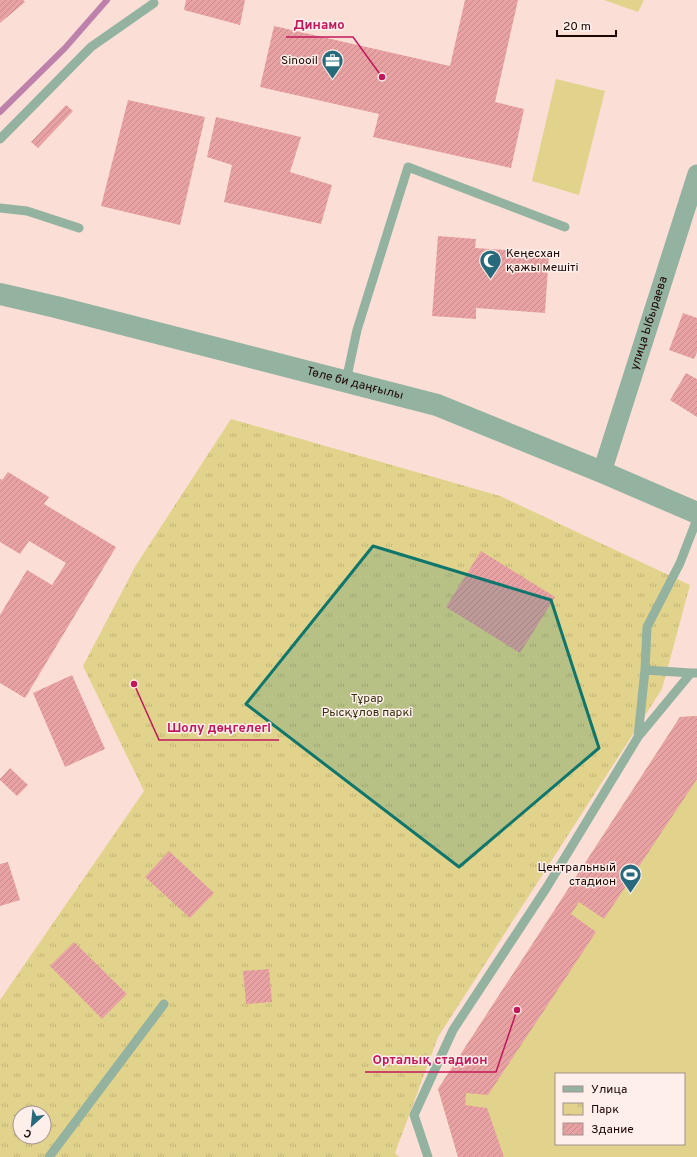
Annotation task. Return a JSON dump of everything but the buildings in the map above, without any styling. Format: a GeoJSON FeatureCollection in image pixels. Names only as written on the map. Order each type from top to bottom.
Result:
{"type":"FeatureCollection","features":[{"type":"Feature","properties":{"kind":"street","name":"улица Ыбыраева"},"geometry":{"type":"LineString","coordinates":[[602,472],[697,174]]}},
{"type":"Feature","properties":{"kind":"street","name":"Төле би даңғылы"},"geometry":{"type":"LineString","coordinates":[[0,294],[437,405],[602,472],[697,513]]}},
{"type":"Feature","properties":{"kind":"lane"},"geometry":{"type":"LineString","coordinates":[[0,140],[92,47],[154,2]]}},
{"type":"Feature","properties":{"kind":"lane"},"geometry":{"type":"LineString","coordinates":[[346,381],[357,330],[408,167],[564,227]]}},
{"type":"Feature","properties":{"kind":"lane"},"geometry":{"type":"LineString","coordinates":[[0,208],[27,210],[79,228]]}},
{"type":"Feature","properties":{"kind":"lane"},"geometry":{"type":"LineString","coordinates":[[638,737],[645,670],[647,627],[680,563],[697,519]]}},
{"type":"Feature","properties":{"kind":"lane"},"geometry":{"type":"LineString","coordinates":[[645,670],[694,673]]}},
{"type":"Feature","properties":{"kind":"lane"},"geometry":{"type":"LineString","coordinates":[[428,1157],[414,1115],[453,1030],[547,887],[638,737],[694,673]]}},
{"type":"Feature","properties":{"kind":"lane"},"geometry":{"type":"LineString","coordinates":[[50,1157],[164,1004]]}},
{"type":"Feature","properties":{"kind":"highlighted area"},"geometry":{"type":"Polygon","coordinates":[[[373,546],[551,600],[599,748],[459,867],[246,704],[373,546]]]}},
{"type":"Feature","properties":{"kind":"green space"},"geometry":{"type":"Polygon","coordinates":[[[604,0],[644,0],[638,12],[604,0]]]}},
{"type":"Feature","properties":{"kind":"green space"},"geometry":{"type":"Polygon","coordinates":[[[556,79],[605,91],[579,195],[532,181],[556,79]]]}},
{"type":"Feature","properties":{"kind":"green space","name":"Тұрар Рысқұлов паркі"},"geometry":{"type":"Polygon","coordinates":[[[231,419],[500,496],[690,585],[662,689],[438,1037],[395,1153],[399,1157],[0,1157],[0,1000],[144,791],[83,666],[136,565],[231,419]]]}},
{"type":"Feature","properties":{"kind":"green space","name":"Центральный стадион"},"geometry":{"type":"Polygon","coordinates":[[[697,716],[697,1157],[458,1157],[438,1089],[680,717],[697,716]]]}},
{"type":"Feature","properties":{"kind":"waterway"},"geometry":{"type":"LineString","coordinates":[[0,112],[65,48],[107,0]]}},
{"type":"Feature","properties":{"kind":"place","name":"Динамо"},"geometry":{"type":"Point","coordinates":[382,77]}},
{"type":"Feature","properties":{"kind":"place","name":"Sinooil"},"geometry":{"type":"Point","coordinates":[333,80]}},
{"type":"Feature","properties":{"kind":"place","name":"Кеңесхан қажы мешіті"},"geometry":{"type":"Point","coordinates":[491,280]}},
{"type":"Feature","properties":{"kind":"place","name":"Шолу дөңгелегі"},"geometry":{"type":"Point","coordinates":[134,684]}},
{"type":"Feature","properties":{"kind":"place","name":"Центральный стадион"},"geometry":{"type":"Point","coordinates":[631,894]}},
{"type":"Feature","properties":{"kind":"place","name":"Орталық стадион"},"geometry":{"type":"Point","coordinates":[517,1010]}}]}
